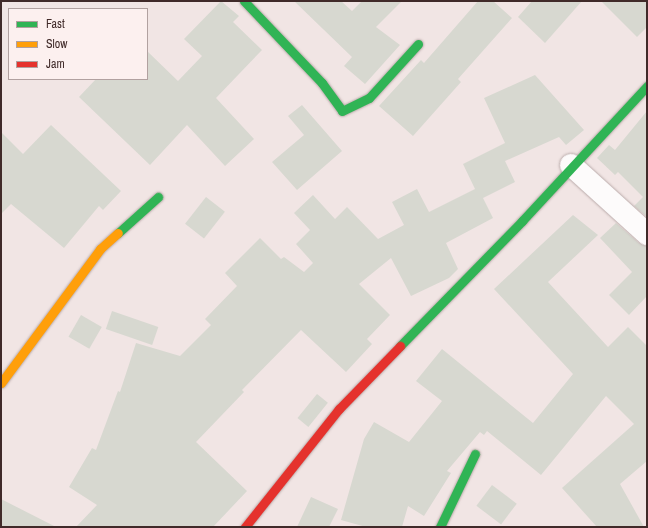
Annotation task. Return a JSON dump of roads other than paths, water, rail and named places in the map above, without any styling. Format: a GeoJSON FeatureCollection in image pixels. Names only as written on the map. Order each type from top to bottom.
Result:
{"type":"FeatureCollection","features":[{"type":"Feature","properties":{"kind":"street"},"geometry":{"type":"LineString","coordinates":[[244,1],[322,83],[342,111],[369,98],[418,44]]}},
{"type":"Feature","properties":{"kind":"street"},"geometry":{"type":"LineString","coordinates":[[245,527],[339,409],[522,221],[571,165],[647,86]]}},
{"type":"Feature","properties":{"kind":"street"},"geometry":{"type":"LineString","coordinates":[[571,165],[647,234]]}},
{"type":"Feature","properties":{"kind":"street"},"geometry":{"type":"LineString","coordinates":[[1,383],[100,249],[158,197]]}},
{"type":"Feature","properties":{"kind":"street"},"geometry":{"type":"LineString","coordinates":[[440,527],[475,454]]}}]}
